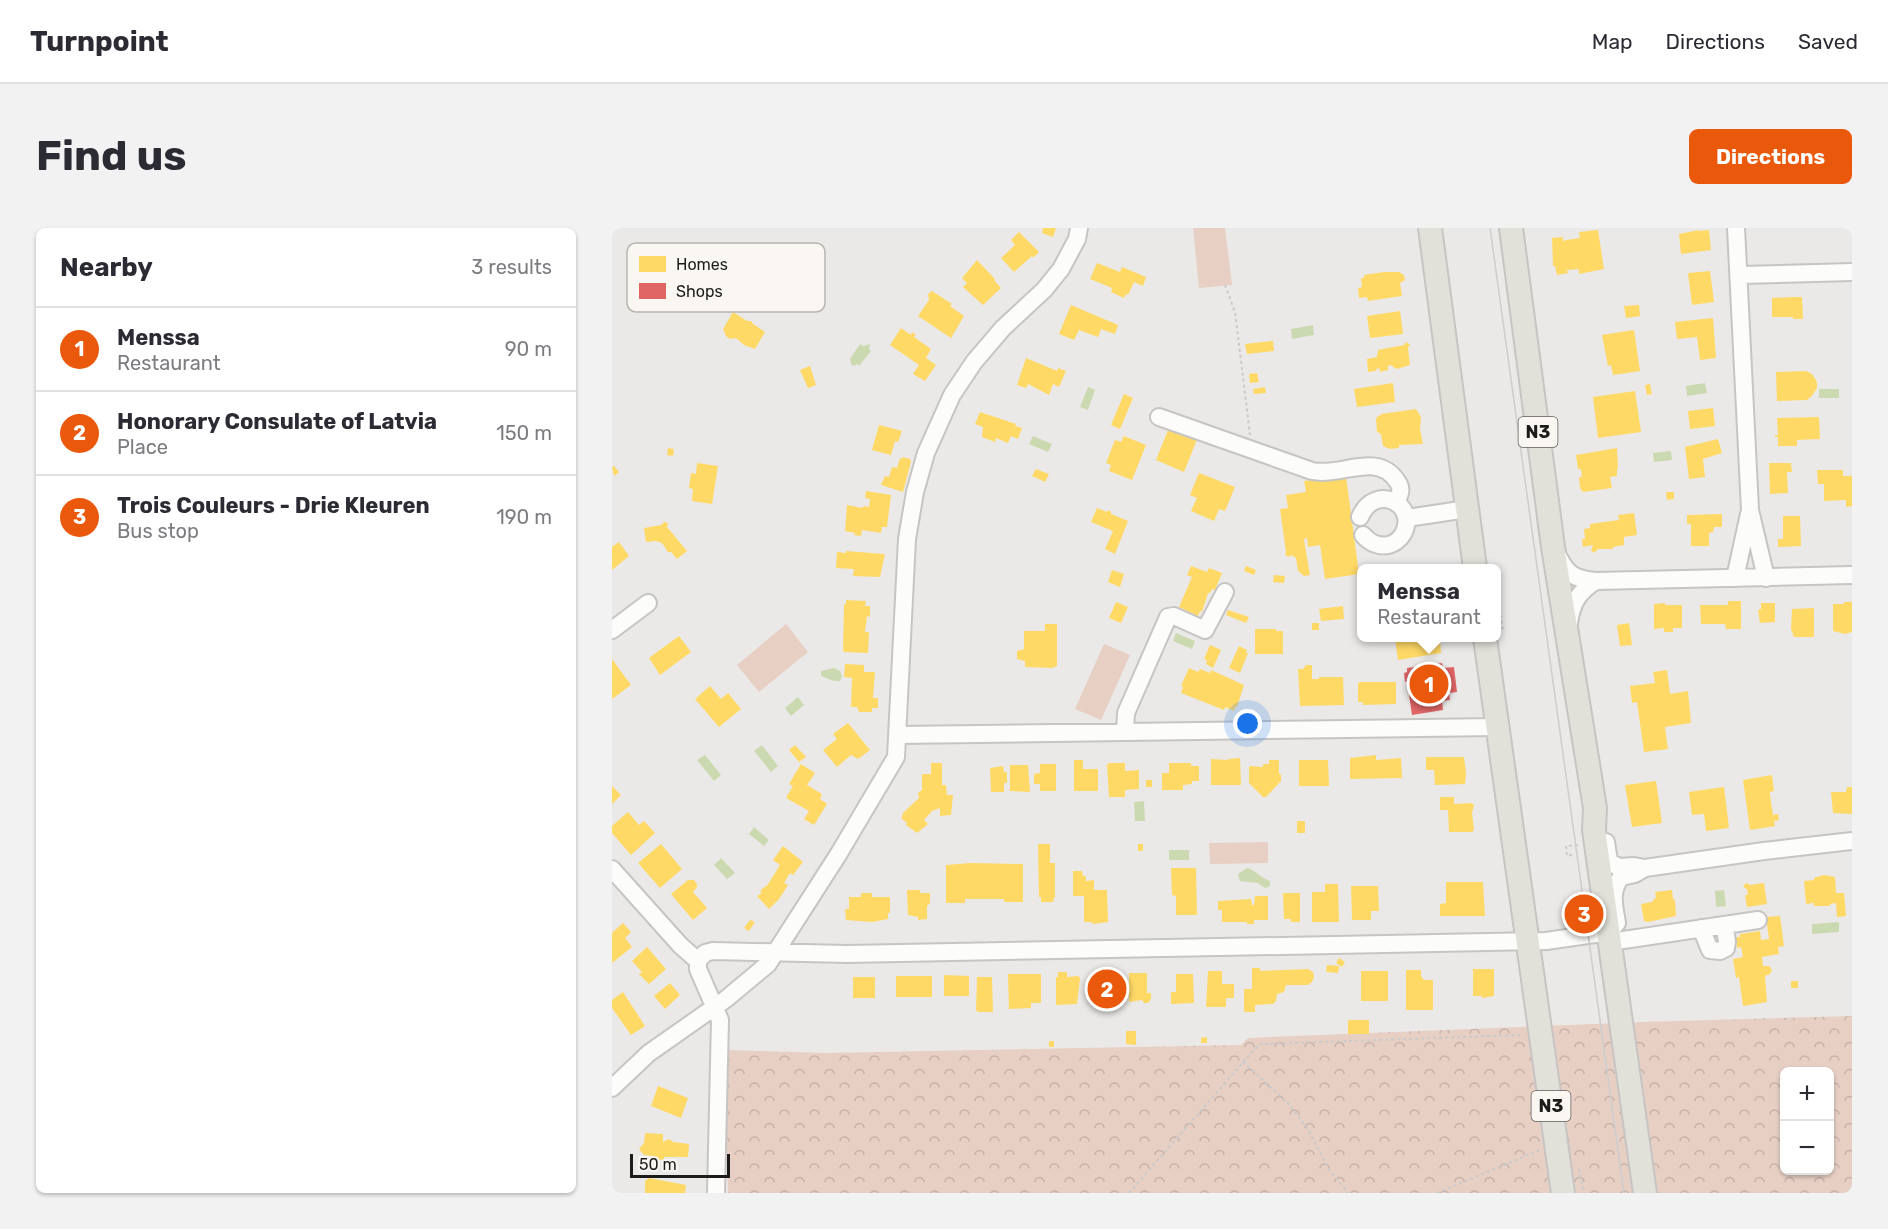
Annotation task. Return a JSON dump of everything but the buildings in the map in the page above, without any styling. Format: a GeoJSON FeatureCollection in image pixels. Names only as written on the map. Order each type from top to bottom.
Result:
{"type":"FeatureCollection","features":[{"type":"Feature","properties":{"kind":"main road"},"geometry":{"type":"LineString","coordinates":[[1430,228],[1474,564]]}},
{"type":"Feature","properties":{"kind":"main road","name":"N3"},"geometry":{"type":"LineString","coordinates":[[1511,228],[1553,547],[1595,808],[1594,830],[1645,1193]]}},
{"type":"Feature","properties":{"kind":"main road","name":"N3"},"geometry":{"type":"LineString","coordinates":[[1486,642],[1563,1193]]}},
{"type":"Feature","properties":{"kind":"street"},"geometry":{"type":"LineString","coordinates":[[612,1088],[649,1053],[714,1007],[768,964],[838,855],[896,758],[907,539],[915,492],[926,453],[952,395],[974,362],[1003,327],[1044,290],[1061,269],[1077,239],[1079,228]]}},
{"type":"Feature","properties":{"kind":"street"},"geometry":{"type":"LineString","coordinates":[[1736,228],[1750,510],[1766,578]]}},
{"type":"Feature","properties":{"kind":"street"},"geometry":{"type":"LineString","coordinates":[[1740,275],[1852,272]]}},
{"type":"Feature","properties":{"kind":"street"},"geometry":{"type":"LineString","coordinates":[[1159,417],[1325,474],[1378,466],[1388,471],[1401,486],[1396,503]]}},
{"type":"Feature","properties":{"kind":"street"},"geometry":{"type":"LineString","coordinates":[[1360,517],[1369,502],[1387,499],[1396,503],[1407,518],[1402,536],[1396,542],[1378,545],[1368,541],[1363,535]]}},
{"type":"Feature","properties":{"kind":"street"},"geometry":{"type":"LineString","coordinates":[[1407,518],[1467,510]]}},
{"type":"Feature","properties":{"kind":"street"},"geometry":{"type":"LineString","coordinates":[[1735,578],[1750,510]]}},
{"type":"Feature","properties":{"kind":"street"},"geometry":{"type":"LineString","coordinates":[[1553,547],[1564,568],[1572,576],[1583,580],[1852,575]]}},
{"type":"Feature","properties":{"kind":"street"},"geometry":{"type":"LineString","coordinates":[[1567,637],[1574,600],[1596,581]]}},
{"type":"Feature","properties":{"kind":"street"},"geometry":{"type":"LineString","coordinates":[[1125,732],[1126,714],[1168,617],[1174,616],[1205,630],[1225,592]]}},
{"type":"Feature","properties":{"kind":"street"},"geometry":{"type":"LineString","coordinates":[[612,630],[648,603]]}},
{"type":"Feature","properties":{"kind":"street"},"geometry":{"type":"LineString","coordinates":[[898,735],[1498,727]]}},
{"type":"Feature","properties":{"kind":"street"},"geometry":{"type":"LineString","coordinates":[[1595,808],[1604,829],[1609,861],[1618,867],[1645,867],[1852,841]]}},
{"type":"Feature","properties":{"kind":"street"},"geometry":{"type":"LineString","coordinates":[[1610,937],[1617,923],[1613,894],[1616,884],[1622,877],[1635,874],[1645,867]]}},
{"type":"Feature","properties":{"kind":"street"},"geometry":{"type":"LineString","coordinates":[[612,869],[680,945],[698,961]]}},
{"type":"Feature","properties":{"kind":"street"},"geometry":{"type":"LineString","coordinates":[[716,1193],[720,1020],[698,969],[698,961],[705,953],[713,951],[848,954],[1528,942],[1610,937],[1758,920]]}},
{"type":"Feature","properties":{"kind":"street"},"geometry":{"type":"LineString","coordinates":[[1701,928],[1710,950],[1720,951],[1726,948],[1724,925]]}},
{"type":"Feature","properties":{"kind":"path"},"geometry":{"type":"LineString","coordinates":[[1226,285],[1235,312],[1246,390],[1250,449]]}},
{"type":"Feature","properties":{"kind":"path"},"geometry":{"type":"LineString","coordinates":[[1572,855],[1567,856],[1566,846],[1584,844]]}},
{"type":"Feature","properties":{"kind":"path"},"geometry":{"type":"LineString","coordinates":[[1129,1193],[1259,1044],[1541,1034]]}},
{"type":"Feature","properties":{"kind":"path"},"geometry":{"type":"LineString","coordinates":[[1243,1062],[1288,1102],[1307,1128],[1329,1169],[1348,1193]]}},
{"type":"Feature","properties":{"kind":"path"},"geometry":{"type":"LineString","coordinates":[[1437,1193],[1556,1143]]}},
{"type":"Feature","properties":{"kind":"green space"},"geometry":{"type":"Polygon","coordinates":[[[1193,228],[1225,228],[1232,285],[1199,288],[1193,228]]]}},
{"type":"Feature","properties":{"kind":"green space"},"geometry":{"type":"Polygon","coordinates":[[[786,624],[808,652],[759,692],[737,665],[786,624]]]}},
{"type":"Feature","properties":{"kind":"green space"},"geometry":{"type":"Polygon","coordinates":[[[1104,644],[1130,655],[1101,720],[1075,709],[1104,644]]]}},
{"type":"Feature","properties":{"kind":"green space"},"geometry":{"type":"Polygon","coordinates":[[[1268,842],[1268,863],[1210,864],[1209,843],[1268,842]]]}},
{"type":"Feature","properties":{"kind":"green space"},"geometry":{"type":"Polygon","coordinates":[[[1852,1016],[1852,1193],[728,1193],[725,1081],[727,1050],[825,1053],[1241,1045],[1248,1038],[1852,1016]]]}},
{"type":"Feature","properties":{"kind":"shaded area"},"geometry":{"type":"Polygon","coordinates":[[[1313,325],[1314,335],[1292,339],[1291,329],[1313,325]]]}},
{"type":"Feature","properties":{"kind":"shaded area"},"geometry":{"type":"Polygon","coordinates":[[[860,344],[863,346],[870,344],[871,351],[859,366],[858,364],[852,366],[850,359],[860,344]]]}},
{"type":"Feature","properties":{"kind":"shaded area"},"geometry":{"type":"Polygon","coordinates":[[[1705,383],[1707,393],[1687,396],[1686,386],[1705,383]]]}},
{"type":"Feature","properties":{"kind":"shaded area"},"geometry":{"type":"Polygon","coordinates":[[[1088,387],[1095,390],[1088,410],[1080,407],[1088,387]]]}},
{"type":"Feature","properties":{"kind":"shaded area"},"geometry":{"type":"Polygon","coordinates":[[[1819,389],[1839,389],[1839,398],[1819,398],[1819,389]]]}},
{"type":"Feature","properties":{"kind":"shaded area"},"geometry":{"type":"Polygon","coordinates":[[[1033,436],[1052,444],[1048,452],[1029,444],[1033,436]]]}},
{"type":"Feature","properties":{"kind":"shaded area"},"geometry":{"type":"Polygon","coordinates":[[[1671,451],[1672,460],[1654,462],[1653,453],[1671,451]]]}},
{"type":"Feature","properties":{"kind":"shaded area"},"geometry":{"type":"Polygon","coordinates":[[[1176,633],[1195,641],[1192,649],[1173,641],[1176,633]]]}},
{"type":"Feature","properties":{"kind":"shaded area"},"geometry":{"type":"Polygon","coordinates":[[[834,668],[840,671],[842,676],[840,681],[821,676],[821,671],[834,668]]]}},
{"type":"Feature","properties":{"kind":"shaded area"},"geometry":{"type":"Polygon","coordinates":[[[798,697],[804,705],[791,716],[785,708],[798,697]]]}},
{"type":"Feature","properties":{"kind":"shaded area"},"geometry":{"type":"Polygon","coordinates":[[[762,745],[778,766],[771,772],[754,751],[762,745]]]}},
{"type":"Feature","properties":{"kind":"shaded area"},"geometry":{"type":"Polygon","coordinates":[[[705,755],[721,775],[714,781],[697,760],[705,755]]]}},
{"type":"Feature","properties":{"kind":"shaded area"},"geometry":{"type":"Polygon","coordinates":[[[1144,801],[1145,821],[1135,821],[1134,802],[1144,801]]]}},
{"type":"Feature","properties":{"kind":"shaded area"},"geometry":{"type":"Polygon","coordinates":[[[754,827],[769,840],[764,846],[749,834],[754,827]]]}},
{"type":"Feature","properties":{"kind":"shaded area"},"geometry":{"type":"Polygon","coordinates":[[[1169,850],[1189,850],[1189,860],[1169,860],[1169,850]]]}},
{"type":"Feature","properties":{"kind":"shaded area"},"geometry":{"type":"Polygon","coordinates":[[[721,858],[735,873],[727,879],[714,865],[721,858]]]}},
{"type":"Feature","properties":{"kind":"shaded area"},"geometry":{"type":"Polygon","coordinates":[[[1247,868],[1270,881],[1270,886],[1265,888],[1258,883],[1240,881],[1238,874],[1247,868]]]}},
{"type":"Feature","properties":{"kind":"shaded area"},"geometry":{"type":"Polygon","coordinates":[[[1724,890],[1726,906],[1716,907],[1715,891],[1724,890]]]}},
{"type":"Feature","properties":{"kind":"shaded area"},"geometry":{"type":"Polygon","coordinates":[[[1839,922],[1839,932],[1812,934],[1812,924],[1839,922]]]}},
{"type":"Feature","properties":{"kind":"tram line"},"geometry":{"type":"LineString","coordinates":[[1490,228],[1624,1193]]}},
{"type":"Feature","properties":{"kind":"place","name":"Menssa"},"geometry":{"type":"Point","coordinates":[1429,684]}},
{"type":"Feature","properties":{"kind":"place","name":"Trois Couleurs - Drie Kleuren"},"geometry":{"type":"Point","coordinates":[1584,914]}},
{"type":"Feature","properties":{"kind":"place","name":"Honorary Consulate of Latvia"},"geometry":{"type":"Point","coordinates":[1107,989]}}]}
